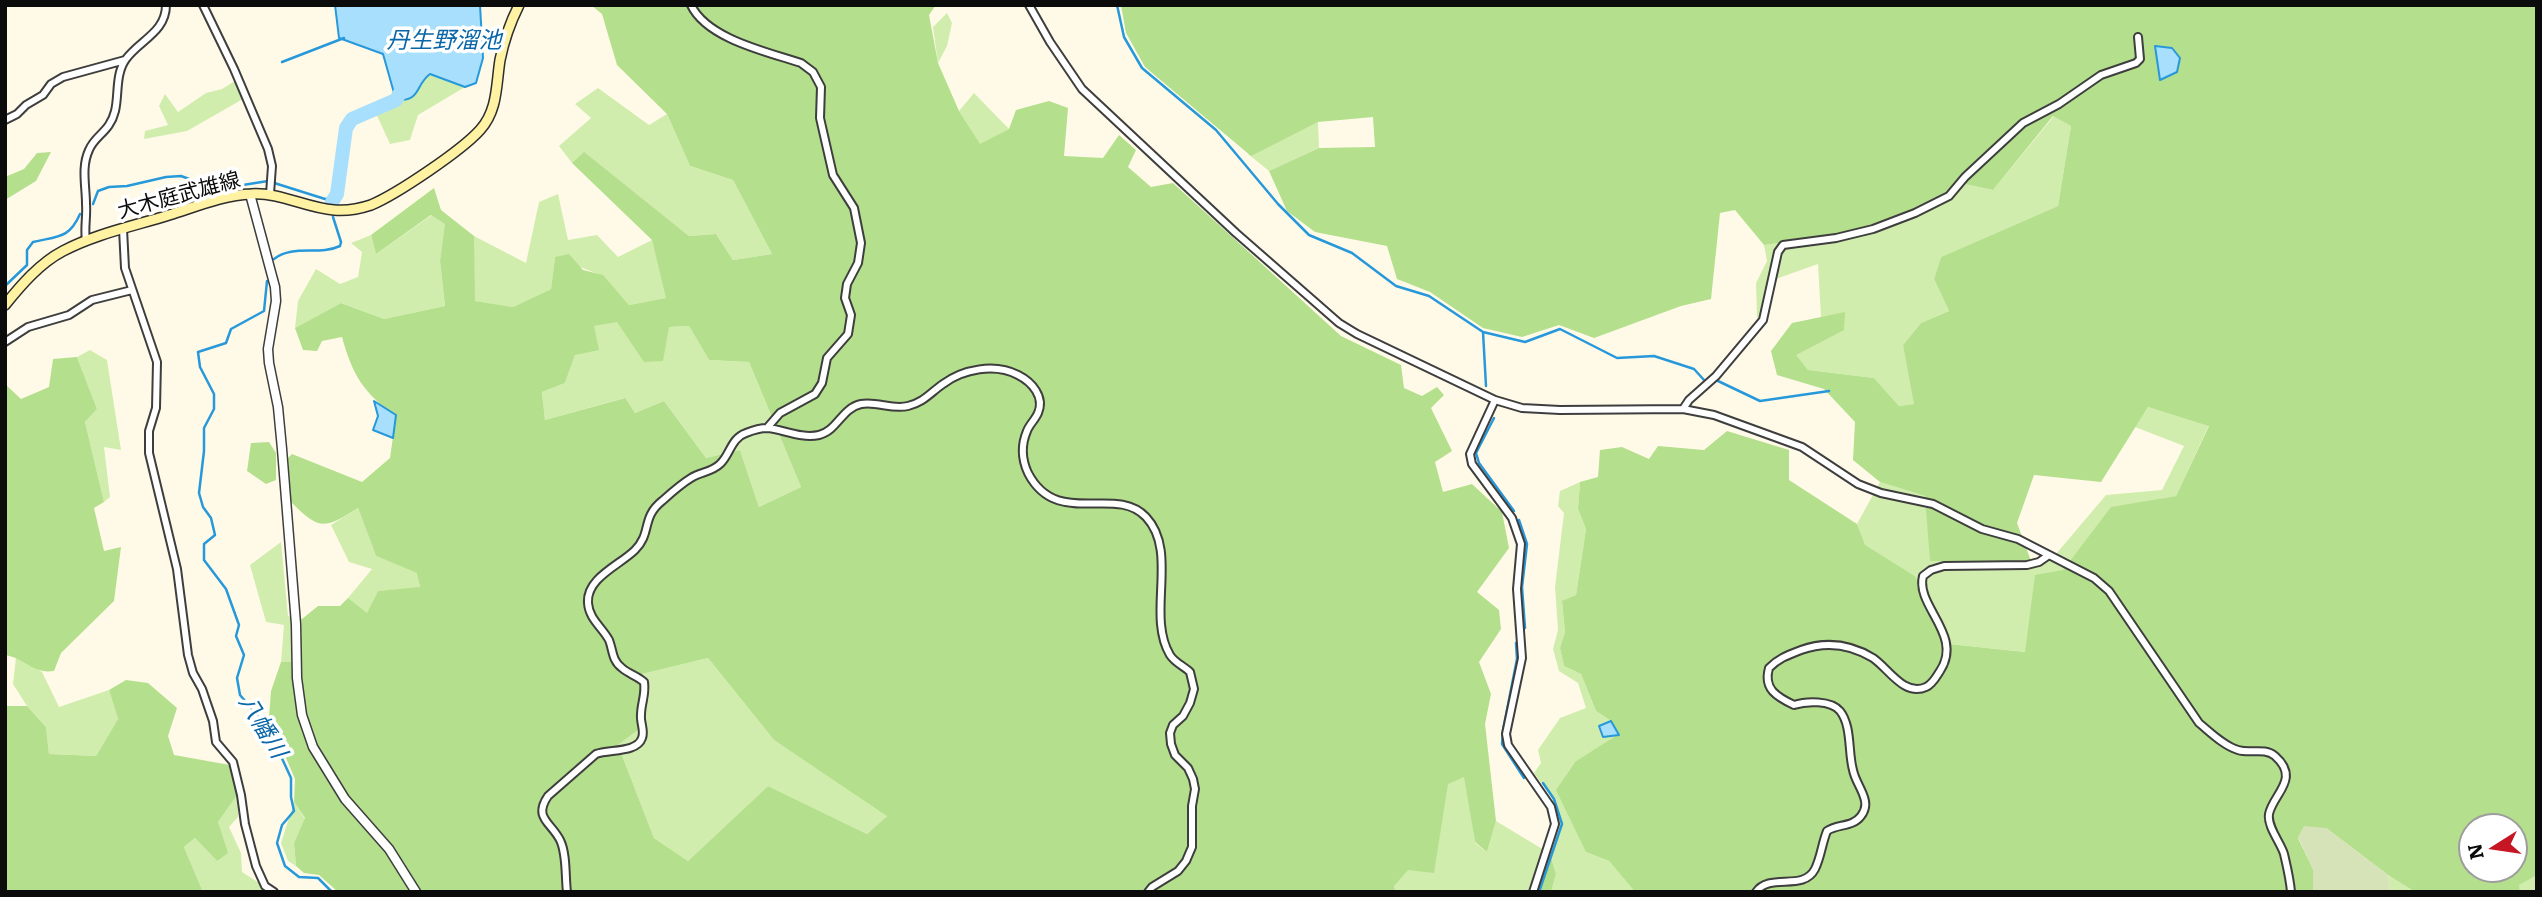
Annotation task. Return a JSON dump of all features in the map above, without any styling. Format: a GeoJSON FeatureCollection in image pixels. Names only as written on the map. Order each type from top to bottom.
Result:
{"type":"FeatureCollection","features":[{"type":"Feature","properties":{"kind":"main road","name":"大木庭武雄線"},"geometry":{"type":"LineString","coordinates":[[5,305],[42,266],[62,251],[224,198],[250,194],[271,186],[332,210],[349,210],[387,197],[463,146],[482,129],[498,91],[504,43],[519,5]]}},
{"type":"Feature","properties":{"kind":"street"},"geometry":{"type":"LineString","coordinates":[[86,241],[84,169],[87,155],[90,147],[106,132],[111,123],[119,75],[125,60],[159,28],[166,5]]}},
{"type":"Feature","properties":{"kind":"street"},"geometry":{"type":"LineString","coordinates":[[203,5],[268,149],[271,186]]}},
{"type":"Feature","properties":{"kind":"street"},"geometry":{"type":"LineString","coordinates":[[691,5],[696,15],[712,30],[801,63],[813,72],[821,87],[820,118],[833,175],[854,208],[861,243],[858,263],[847,284],[845,298],[851,316],[848,334],[827,358],[822,383],[815,394],[780,413],[766,428]]}},
{"type":"Feature","properties":{"kind":"street"},"geometry":{"type":"LineString","coordinates":[[1030,5],[1050,42],[1082,89],[1236,233],[1339,323],[1357,334],[1495,400],[1522,408],[1683,409],[1714,415],[1802,447],[1858,484],[1881,493],[1933,504],[1982,529],[2018,540],[2094,578],[2109,591],[2199,723],[2237,750],[2261,750],[2273,754],[2283,765],[2286,779],[2283,791],[2269,813],[2283,852],[2291,892]]}},
{"type":"Feature","properties":{"kind":"street"},"geometry":{"type":"LineString","coordinates":[[1683,409],[1689,400],[1716,376],[1763,320],[1777,252],[1783,245],[1836,239],[1873,229],[1949,196],[1965,177],[2022,124],[2059,104],[2101,75],[2140,59],[2138,37]]}},
{"type":"Feature","properties":{"kind":"street"},"geometry":{"type":"LineString","coordinates":[[5,120],[17,114],[43,95],[51,84],[64,77],[125,60]]}},
{"type":"Feature","properties":{"kind":"street"},"geometry":{"type":"LineString","coordinates":[[250,194],[275,287],[276,301],[268,349],[282,449],[296,624],[297,678],[302,715],[313,747],[345,799],[389,849],[416,892]]}},
{"type":"Feature","properties":{"kind":"street"},"geometry":{"type":"LineString","coordinates":[[123,229],[125,268],[157,362],[156,408],[149,431],[149,453],[177,569],[188,655],[213,721],[216,742],[233,762],[256,866],[265,886],[274,892]]}},
{"type":"Feature","properties":{"kind":"street"},"geometry":{"type":"LineString","coordinates":[[5,342],[28,327],[69,315],[92,300],[132,290]]}},
{"type":"Feature","properties":{"kind":"street"},"geometry":{"type":"LineString","coordinates":[[567,892],[561,841],[545,820],[543,803],[596,754],[635,745],[642,740],[643,734],[640,719],[645,699],[644,682],[621,668],[615,661],[608,640],[592,617],[588,604],[589,591],[594,583],[637,549],[645,536],[650,512],[690,478],[716,468],[735,439],[743,433],[766,428],[785,433],[822,434],[831,429],[849,409],[861,404],[904,407],[919,403],[956,375],[970,370],[1008,371],[1020,375],[1037,392],[1040,404],[1038,413],[1027,431],[1023,448],[1024,461],[1029,474],[1048,497],[1073,504],[1117,505],[1134,509],[1146,517],[1156,534],[1161,554],[1161,613],[1166,647],[1171,658],[1190,672],[1193,680],[1194,689],[1190,703],[1170,733],[1175,755],[1188,768],[1195,789],[1192,806],[1194,836],[1189,854],[1178,871],[1148,892]]}},
{"type":"Feature","properties":{"kind":"street"},"geometry":{"type":"LineString","coordinates":[[1495,400],[1470,454],[1472,464],[1512,518],[1521,544],[1517,589],[1522,658],[1506,734],[1508,745],[1552,807],[1555,824],[1533,892]]}},
{"type":"Feature","properties":{"kind":"street"},"geometry":{"type":"LineString","coordinates":[[1756,892],[1770,882],[1799,881],[1808,877],[1815,870],[1827,831],[1854,822],[1861,817],[1865,807],[1853,773],[1846,726],[1841,712],[1832,706],[1806,701],[1794,705],[1777,697],[1768,684],[1769,668],[1780,657],[1811,646],[1831,643],[1850,647],[1874,659],[1905,686],[1925,688],[1932,684],[1945,663],[1946,652],[1944,636],[1923,590],[1923,576],[1944,566],[2027,565],[2039,562],[2049,555]]}},
{"type":"Feature","properties":{"kind":"green space"},"geometry":{"type":"Polygon","coordinates":[[[591,5],[936,5],[929,15],[938,63],[959,111],[980,144],[1009,129],[1016,110],[1049,101],[1068,108],[1064,156],[1103,158],[1119,135],[1136,150],[1128,167],[1151,187],[1173,183],[1341,336],[1401,365],[1404,388],[1422,396],[1437,387],[1444,395],[1431,408],[1452,451],[1435,462],[1443,492],[1472,484],[1502,512],[1509,548],[1477,592],[1499,610],[1501,629],[1479,662],[1491,694],[1485,724],[1496,821],[1487,852],[1475,842],[1464,777],[1448,784],[1434,873],[1408,870],[1394,886],[1395,892],[338,892],[319,875],[304,873],[296,866],[294,843],[305,818],[294,802],[295,779],[269,718],[271,691],[281,662],[300,662],[302,619],[318,606],[340,606],[348,598],[367,613],[378,591],[420,587],[417,573],[376,556],[358,508],[337,520],[323,524],[309,518],[291,502],[288,458],[292,454],[362,482],[390,458],[396,416],[367,391],[350,362],[342,337],[322,341],[317,351],[303,350],[295,328],[341,303],[384,319],[445,306],[440,261],[445,224],[431,215],[376,254],[371,235],[434,188],[441,210],[474,236],[475,301],[513,307],[551,289],[555,257],[569,254],[583,270],[603,275],[629,305],[666,298],[652,240],[572,163],[584,152],[689,236],[716,234],[733,260],[772,254],[733,180],[690,166],[667,114],[617,65],[602,14],[591,5]],[[617,322],[594,326],[599,350],[575,355],[565,383],[542,392],[545,420],[625,398],[635,413],[664,401],[706,458],[740,450],[759,507],[801,487],[749,362],[709,360],[689,326],[669,327],[663,361],[644,362],[617,322]],[[708,658],[642,674],[642,727],[618,745],[654,838],[688,861],[768,786],[867,834],[887,816],[774,740],[708,658]]]}},
{"type":"Feature","properties":{"kind":"green space"},"geometry":{"type":"Polygon","coordinates":[[[1121,5],[2537,5],[2537,875],[2528,880],[2528,813],[2458,813],[2458,883],[2523,883],[2519,885],[2520,892],[2415,892],[2326,828],[2298,838],[2313,869],[2313,892],[1635,892],[1609,861],[1586,852],[1556,790],[1576,761],[1619,734],[1611,721],[1596,711],[1581,674],[1564,666],[1560,648],[1565,632],[1562,601],[1576,595],[1586,529],[1578,509],[1580,482],[1598,477],[1600,450],[1622,447],[1649,459],[1658,446],[1704,450],[1727,431],[1789,450],[1789,480],[1857,524],[1865,545],[1915,576],[1949,644],[2025,652],[2035,575],[2063,570],[2111,507],[2176,496],[2209,426],[2148,407],[2101,482],[2034,475],[2017,523],[2031,561],[1930,561],[1925,496],[1880,482],[1853,460],[1855,422],[1824,389],[1777,375],[1771,351],[1792,323],[1845,312],[1844,330],[1796,355],[1808,370],[1874,378],[1899,406],[1914,404],[1903,345],[1921,323],[1949,311],[1934,279],[1941,257],[2058,206],[2071,126],[2053,116],[1993,190],[1960,183],[1924,205],[1840,235],[1764,245],[1735,210],[1720,213],[1711,299],[1681,306],[1594,338],[1559,325],[1522,337],[1483,328],[1430,292],[1397,279],[1387,246],[1315,232],[1287,211],[1269,171],[1319,148],[1375,147],[1373,117],[1318,122],[1251,156],[1145,67],[1126,33],[1121,5]]]}},
{"type":"Feature","properties":{"kind":"green space"},"geometry":{"type":"Polygon","coordinates":[[[947,13],[952,23],[947,46],[938,63],[933,27],[947,13]]]}},
{"type":"Feature","properties":{"kind":"green space"},"geometry":{"type":"Polygon","coordinates":[[[430,74],[465,87],[418,115],[410,140],[390,144],[373,107],[394,96],[396,100],[430,74]]]}},
{"type":"Feature","properties":{"kind":"green space"},"geometry":{"type":"Polygon","coordinates":[[[235,81],[243,99],[187,131],[144,139],[145,131],[168,125],[159,106],[165,94],[178,112],[206,93],[222,89],[235,81]]]}},
{"type":"Feature","properties":{"kind":"green space"},"geometry":{"type":"Polygon","coordinates":[[[598,88],[649,125],[667,114],[690,166],[733,180],[772,254],[733,260],[716,234],[689,236],[584,153],[572,163],[559,146],[591,118],[575,104],[598,88]]]}},
{"type":"Feature","properties":{"kind":"green space"},"geometry":{"type":"Polygon","coordinates":[[[974,93],[1009,129],[980,145],[959,111],[974,93]]]}},
{"type":"Feature","properties":{"kind":"green space"},"geometry":{"type":"Polygon","coordinates":[[[2054,116],[2071,126],[2058,206],[1941,257],[1934,279],[1949,311],[1921,323],[1903,345],[1915,404],[1899,406],[1874,378],[1808,370],[1795,355],[1845,313],[1821,317],[1818,264],[1773,280],[1769,312],[1757,318],[1756,283],[1767,261],[1764,245],[1840,235],[1960,183],[1993,190],[2054,116]]]}},
{"type":"Feature","properties":{"kind":"green space"},"geometry":{"type":"Polygon","coordinates":[[[1318,122],[1319,148],[1269,171],[1248,154],[1318,122]]]}},
{"type":"Feature","properties":{"kind":"green space"},"geometry":{"type":"Polygon","coordinates":[[[51,152],[36,181],[5,200],[5,177],[24,169],[37,153],[51,152]]]}},
{"type":"Feature","properties":{"kind":"green space"},"geometry":{"type":"Polygon","coordinates":[[[558,194],[568,240],[597,235],[618,257],[652,240],[667,298],[629,305],[603,276],[555,257],[551,289],[513,307],[474,301],[474,236],[526,263],[539,202],[558,194]]]}},
{"type":"Feature","properties":{"kind":"green space"},"geometry":{"type":"Polygon","coordinates":[[[432,215],[446,224],[440,261],[445,306],[384,319],[341,303],[295,328],[298,301],[316,269],[340,284],[358,277],[362,252],[351,243],[371,235],[376,254],[432,215]]]}},
{"type":"Feature","properties":{"kind":"green space"},"geometry":{"type":"Polygon","coordinates":[[[617,321],[669,327],[689,326],[709,360],[749,362],[801,487],[759,507],[740,450],[706,458],[664,401],[635,413],[624,398],[545,420],[542,392],[565,383],[575,355],[594,326],[617,321]]]}},
{"type":"Feature","properties":{"kind":"green space"},"geometry":{"type":"Polygon","coordinates":[[[90,350],[107,360],[121,450],[104,447],[110,497],[104,502],[85,422],[97,409],[77,357],[90,350]]]}},
{"type":"Feature","properties":{"kind":"green space"},"geometry":{"type":"Polygon","coordinates":[[[77,357],[97,409],[85,422],[104,502],[94,508],[104,551],[121,547],[114,601],[61,653],[54,671],[46,671],[5,655],[5,384],[21,399],[49,387],[53,359],[77,357]]]}},
{"type":"Feature","properties":{"kind":"green space"},"geometry":{"type":"Polygon","coordinates":[[[2148,407],[2209,425],[2176,496],[2111,508],[2063,570],[2026,652],[1949,644],[1915,576],[1864,545],[1857,524],[1880,482],[1925,496],[2031,561],[2056,554],[2106,495],[2162,490],[2184,446],[2135,427],[2148,407]]]}},
{"type":"Feature","properties":{"kind":"green space"},"geometry":{"type":"Polygon","coordinates":[[[269,442],[276,453],[276,480],[266,484],[247,471],[251,443],[269,442]]]}},
{"type":"Feature","properties":{"kind":"green space"},"geometry":{"type":"Polygon","coordinates":[[[1580,482],[1578,509],[1586,529],[1576,595],[1562,602],[1565,632],[1560,648],[1564,666],[1581,674],[1596,711],[1611,721],[1600,726],[1619,735],[1576,761],[1586,852],[1609,861],[1635,892],[1551,892],[1556,874],[1549,851],[1560,825],[1552,798],[1534,773],[1541,763],[1538,750],[1560,718],[1586,708],[1578,683],[1559,671],[1553,649],[1558,630],[1555,587],[1564,513],[1558,506],[1560,491],[1580,482]]]}},
{"type":"Feature","properties":{"kind":"green space"},"geometry":{"type":"Polygon","coordinates":[[[358,508],[376,556],[418,573],[420,588],[378,591],[367,614],[348,598],[372,569],[349,562],[331,525],[358,508]]]}},
{"type":"Feature","properties":{"kind":"green space"},"geometry":{"type":"Polygon","coordinates":[[[281,542],[288,616],[302,619],[300,663],[281,662],[284,625],[266,622],[250,565],[281,542]]]}},
{"type":"Feature","properties":{"kind":"green space"},"geometry":{"type":"Polygon","coordinates":[[[16,657],[42,672],[59,707],[109,690],[118,719],[96,756],[49,754],[46,727],[27,706],[13,684],[16,657]]]}},
{"type":"Feature","properties":{"kind":"green space"},"geometry":{"type":"Polygon","coordinates":[[[708,658],[774,740],[888,815],[867,834],[768,786],[688,861],[654,838],[618,745],[642,727],[642,674],[708,658]]]}},
{"type":"Feature","properties":{"kind":"green space"},"geometry":{"type":"Polygon","coordinates":[[[126,680],[148,683],[177,708],[168,736],[174,755],[230,765],[238,794],[218,822],[228,853],[217,861],[195,838],[184,847],[203,892],[5,892],[5,706],[27,706],[46,727],[49,754],[96,756],[118,719],[109,690],[126,680]]]}},
{"type":"Feature","properties":{"kind":"green space"},"geometry":{"type":"Polygon","coordinates":[[[1465,776],[1475,843],[1487,852],[1496,821],[1544,850],[1530,892],[1395,892],[1393,886],[1448,783],[1465,776]]]}},
{"type":"Feature","properties":{"kind":"green space"},"geometry":{"type":"Polygon","coordinates":[[[238,794],[238,817],[229,827],[241,853],[242,872],[270,890],[203,892],[184,847],[195,838],[217,861],[218,822],[238,794]]]}},
{"type":"Feature","properties":{"kind":"green space"},"geometry":{"type":"Polygon","coordinates":[[[294,802],[305,819],[294,843],[296,866],[288,861],[281,843],[294,802]]]}},
{"type":"Feature","properties":{"kind":"green space"},"geometry":{"type":"Polygon","coordinates":[[[2304,826],[2326,828],[2388,875],[2390,892],[2313,892],[2313,869],[2298,837],[2304,826]]]}},
{"type":"Feature","properties":{"kind":"green space"},"geometry":{"type":"Polygon","coordinates":[[[1549,851],[1556,874],[1551,892],[1536,892],[1549,851]]]}},
{"type":"Feature","properties":{"kind":"green space"},"geometry":{"type":"Polygon","coordinates":[[[2388,875],[2415,892],[2390,892],[2388,875]]]}},
{"type":"Feature","properties":{"kind":"green space"},"geometry":{"type":"Polygon","coordinates":[[[2537,875],[2537,892],[2520,892],[2518,885],[2528,883],[2528,880],[2537,875]]]}},
{"type":"Feature","properties":{"kind":"water","name":"丹生野溜池"},"geometry":{"type":"Polygon","coordinates":[[[335,5],[480,5],[483,58],[476,83],[465,87],[430,74],[414,96],[396,100],[383,54],[339,38],[335,5]]]}},
{"type":"Feature","properties":{"kind":"water"},"geometry":{"type":"Polygon","coordinates":[[[2155,46],[2172,48],[2180,58],[2177,72],[2160,80],[2155,46]]]}},
{"type":"Feature","properties":{"kind":"water"},"geometry":{"type":"Polygon","coordinates":[[[374,401],[396,415],[393,438],[373,430],[378,416],[374,401]]]}},
{"type":"Feature","properties":{"kind":"water"},"geometry":{"type":"Polygon","coordinates":[[[1611,721],[1619,735],[1603,737],[1599,726],[1611,721]]]}},
{"type":"Feature","properties":{"kind":"waterway"},"geometry":{"type":"LineString","coordinates":[[1117,5],[1124,37],[1142,68],[1216,130],[1278,204],[1309,235],[1352,253],[1396,286],[1429,296],[1483,332],[1525,342],[1560,329],[1617,358],[1654,356],[1694,369],[1704,380]]}},
{"type":"Feature","properties":{"kind":"waterway"},"geometry":{"type":"LineString","coordinates":[[282,62],[344,38]]}},
{"type":"Feature","properties":{"kind":"waterway","name":"八幡川"},"geometry":{"type":"LineString","coordinates":[[332,202],[337,194],[346,128],[352,119],[396,100],[405,84]]}},
{"type":"Feature","properties":{"kind":"waterway"},"geometry":{"type":"LineString","coordinates":[[93,204],[98,191],[109,187],[181,176],[211,187],[224,188],[268,181],[325,199],[334,198]]}},
{"type":"Feature","properties":{"kind":"waterway"},"geometry":{"type":"LineString","coordinates":[[5,286],[27,265],[27,250],[33,242],[62,235],[72,228],[80,214]]}},
{"type":"Feature","properties":{"kind":"waterway","name":"八幡川"},"geometry":{"type":"LineString","coordinates":[[274,259],[289,252],[340,246],[333,217]]}},
{"type":"Feature","properties":{"kind":"waterway","name":"八幡川"},"geometry":{"type":"LineString","coordinates":[[267,281],[264,311],[231,329],[226,343],[198,352],[200,367],[214,394],[214,409],[204,428],[199,493],[203,507],[211,518],[215,535],[204,544],[204,560],[226,589],[239,625],[236,636],[244,655],[237,678],[240,695],[268,728],[291,778],[294,811],[282,825],[277,843],[285,866],[299,877],[318,878],[332,892]]}},
{"type":"Feature","properties":{"kind":"waterway"},"geometry":{"type":"LineString","coordinates":[[1483,332],[1486,386]]}},
{"type":"Feature","properties":{"kind":"waterway"},"geometry":{"type":"LineString","coordinates":[[1718,381],[1760,401],[1829,391]]}},
{"type":"Feature","properties":{"kind":"waterway"},"geometry":{"type":"LineString","coordinates":[[1494,418],[1476,453],[1479,463],[1514,511]]}},
{"type":"Feature","properties":{"kind":"waterway"},"geometry":{"type":"LineString","coordinates":[[1519,520],[1527,544],[1522,587],[1525,628]]}},
{"type":"Feature","properties":{"kind":"waterway"},"geometry":{"type":"LineString","coordinates":[[1516,643],[1517,659],[1502,744],[1524,778]]}},
{"type":"Feature","properties":{"kind":"waterway"},"geometry":{"type":"LineString","coordinates":[[1539,892],[1562,824],[1554,799],[1543,783]]}}]}
